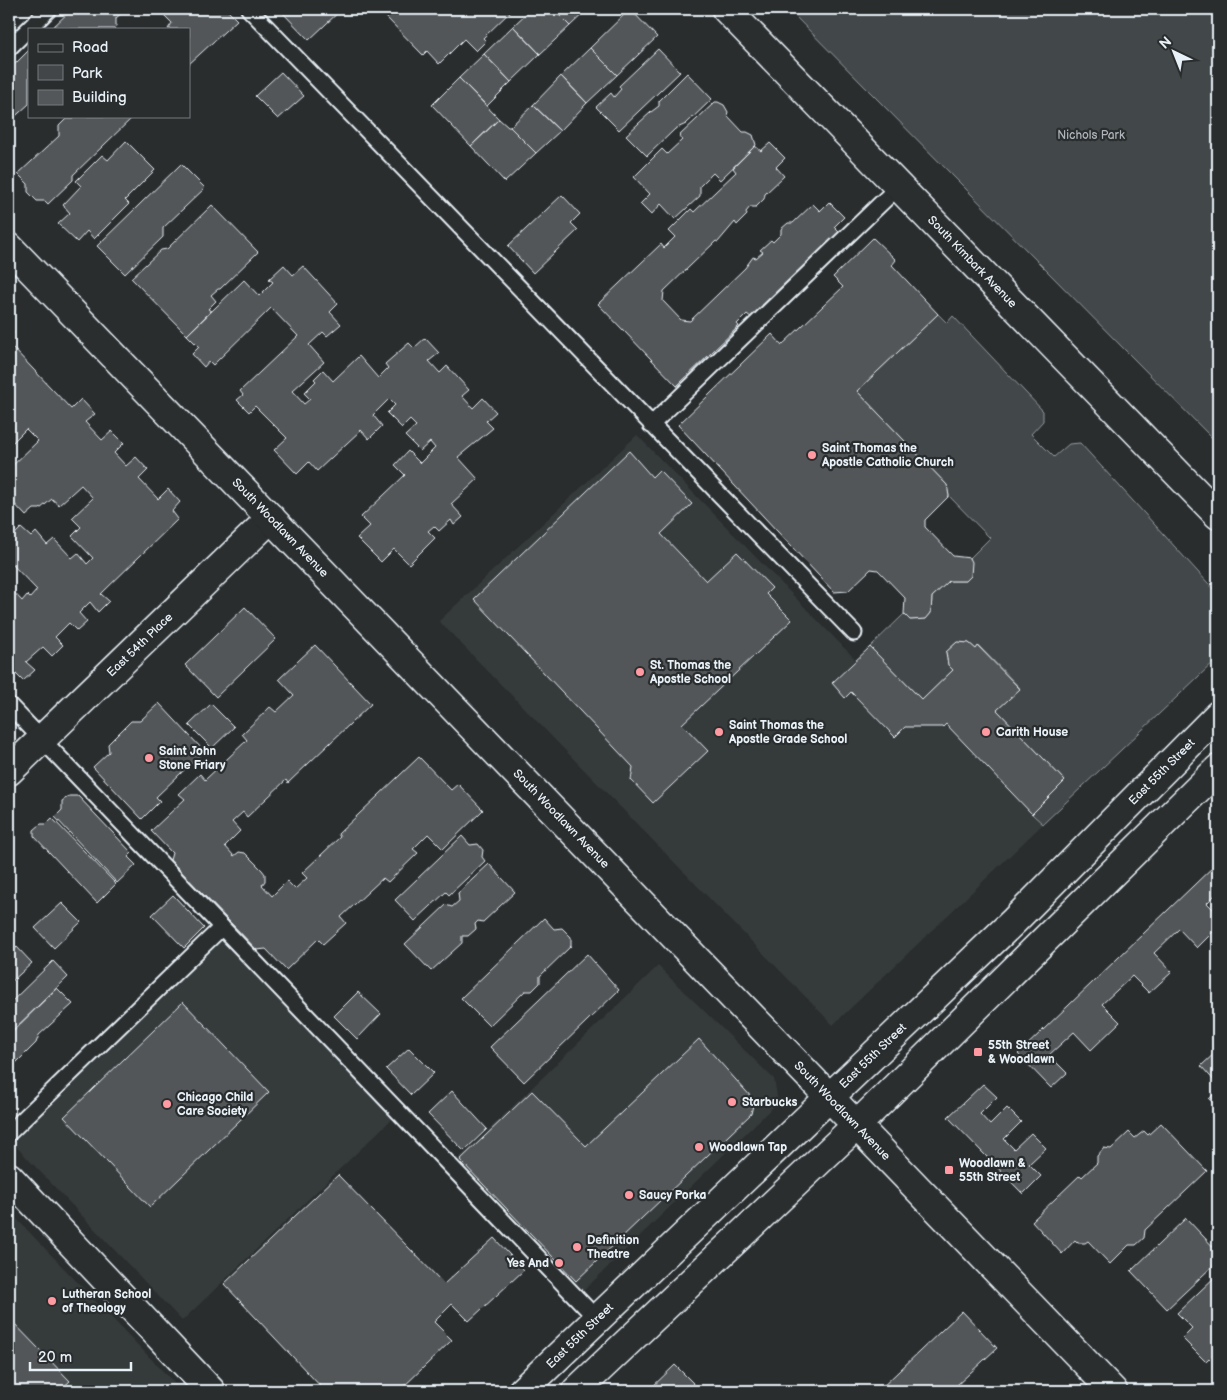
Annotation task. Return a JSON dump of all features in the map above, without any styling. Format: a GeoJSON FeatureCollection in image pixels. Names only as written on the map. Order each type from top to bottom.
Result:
{"type":"FeatureCollection","features":[{"type":"Feature","properties":{"kind":"street","name":"South Kimbark Avenue"},"geometry":{"type":"LineString","coordinates":[[726,9],[1218,515]]}},
{"type":"Feature","properties":{"kind":"street","name":"South Woodlawn Avenue"},"geometry":{"type":"LineString","coordinates":[[9,247],[1113,1391]]}},
{"type":"Feature","properties":{"kind":"street","name":"East 54th Place"},"geometry":{"type":"LineString","coordinates":[[9,771],[271,518]]}},
{"type":"Feature","properties":{"kind":"street","name":"East 55th Street"},"geometry":{"type":"LineString","coordinates":[[522,1391],[1014,921],[1218,715]]}},
{"type":"Feature","properties":{"kind":"street"},"geometry":{"type":"LineString","coordinates":[[576,1391],[856,1125],[1218,769]]}},
{"type":"Feature","properties":{"kind":"street"},"geometry":{"type":"LineString","coordinates":[[9,1177],[211,1391]]}},
{"type":"Feature","properties":{"kind":"lane"},"geometry":{"type":"LineString","coordinates":[[30,28],[49,9]]}},
{"type":"Feature","properties":{"kind":"lane"},"geometry":{"type":"LineString","coordinates":[[249,9],[854,633]]}},
{"type":"Feature","properties":{"kind":"lane"},"geometry":{"type":"LineString","coordinates":[[9,48],[28,29]]}},
{"type":"Feature","properties":{"kind":"lane"},"geometry":{"type":"LineString","coordinates":[[651,425],[899,186]]}},
{"type":"Feature","properties":{"kind":"lane"},"geometry":{"type":"LineString","coordinates":[[9,705],[598,1319]]}},
{"type":"Feature","properties":{"kind":"lane"},"geometry":{"type":"LineString","coordinates":[[9,1133],[222,927]]}},
{"type":"Feature","properties":{"kind":"shaded area","name":"Saint Thomas the Apostle Grade School"},"geometry":{"type":"Polygon","coordinates":[[[637,435],[856,660],[832,683],[845,697],[851,692],[895,737],[905,727],[943,727],[946,724],[1043,824],[833,1025],[439,621],[637,435]]]}},
{"type":"Feature","properties":{"kind":"shaded area"},"geometry":{"type":"Polygon","coordinates":[[[222,927],[399,1112],[182,1321],[9,1139],[222,927]]]}},
{"type":"Feature","properties":{"kind":"shaded area"},"geometry":{"type":"Polygon","coordinates":[[[658,966],[774,1079],[778,1102],[577,1297],[451,1166],[658,966]]]}},
{"type":"Feature","properties":{"kind":"shaded area","name":"Lutheran School of Theology"},"geometry":{"type":"Polygon","coordinates":[[[9,1211],[182,1391],[9,1391],[9,1211]]]}},
{"type":"Feature","properties":{"kind":"green space","name":"Nichols Park"},"geometry":{"type":"Polygon","coordinates":[[[788,9],[1218,9],[1218,444],[788,9]]]}},
{"type":"Feature","properties":{"kind":"green space"},"geometry":{"type":"Polygon","coordinates":[[[938,314],[947,323],[953,316],[1043,411],[1043,421],[1031,434],[1054,457],[1069,444],[1080,443],[1218,594],[1218,658],[1043,824],[1032,814],[1065,781],[997,710],[1020,688],[979,646],[976,649],[969,643],[957,642],[946,652],[948,665],[953,670],[922,700],[870,647],[904,614],[910,620],[926,619],[931,613],[932,597],[949,581],[966,581],[971,576],[970,558],[990,538],[949,496],[947,485],[857,391],[938,314]]]}},
{"type":"Feature","properties":{"kind":"building"},"geometry":{"type":"Polygon","coordinates":[[[72,9],[134,9],[131,12],[123,12],[116,18],[115,28],[52,28],[72,9]]]}},
{"type":"Feature","properties":{"kind":"building"},"geometry":{"type":"Polygon","coordinates":[[[158,9],[226,9],[237,20],[190,63],[190,28],[169,28],[172,23],[158,9]]]}},
{"type":"Feature","properties":{"kind":"building"},"geometry":{"type":"Polygon","coordinates":[[[279,9],[342,9],[309,40],[279,9]]]}},
{"type":"Feature","properties":{"kind":"building"},"geometry":{"type":"Polygon","coordinates":[[[385,9],[513,9],[483,38],[486,41],[476,51],[464,39],[439,64],[427,51],[423,55],[385,16],[389,13],[385,9]]]}},
{"type":"Feature","properties":{"kind":"building"},"geometry":{"type":"Polygon","coordinates":[[[531,9],[553,9],[570,26],[540,54],[513,26],[531,9]]]}},
{"type":"Feature","properties":{"kind":"building"},"geometry":{"type":"Polygon","coordinates":[[[553,9],[588,9],[570,26],[553,9]]]}},
{"type":"Feature","properties":{"kind":"building"},"geometry":{"type":"Polygon","coordinates":[[[630,9],[657,37],[617,75],[590,48],[630,9]]]}},
{"type":"Feature","properties":{"kind":"building"},"geometry":{"type":"Polygon","coordinates":[[[9,12],[16,20],[9,27],[9,12]]]}},
{"type":"Feature","properties":{"kind":"building"},"geometry":{"type":"Polygon","coordinates":[[[513,26],[540,54],[511,82],[484,54],[513,26]]]}},
{"type":"Feature","properties":{"kind":"building"},"geometry":{"type":"Polygon","coordinates":[[[590,48],[617,75],[587,103],[561,76],[590,48]]]}},
{"type":"Feature","properties":{"kind":"building"},"geometry":{"type":"Polygon","coordinates":[[[658,49],[680,72],[619,130],[596,107],[611,93],[614,97],[621,89],[619,86],[658,49]]]}},
{"type":"Feature","properties":{"kind":"building"},"geometry":{"type":"Polygon","coordinates":[[[28,51],[28,105],[9,122],[9,70],[28,51]]]}},
{"type":"Feature","properties":{"kind":"building"},"geometry":{"type":"Polygon","coordinates":[[[484,54],[511,82],[487,106],[459,78],[484,54]]]}},
{"type":"Feature","properties":{"kind":"building"},"geometry":{"type":"Polygon","coordinates":[[[281,72],[304,96],[278,119],[255,96],[281,72]]]}},
{"type":"Feature","properties":{"kind":"building"},"geometry":{"type":"Polygon","coordinates":[[[687,73],[712,99],[686,124],[675,129],[647,156],[626,135],[659,106],[659,101],[687,73]]]}},
{"type":"Feature","properties":{"kind":"building"},"geometry":{"type":"Polygon","coordinates":[[[561,76],[587,103],[560,131],[533,105],[561,76]]]}},
{"type":"Feature","properties":{"kind":"building"},"geometry":{"type":"Polygon","coordinates":[[[459,78],[499,119],[471,146],[432,105],[459,78]]]}},
{"type":"Feature","properties":{"kind":"building"},"geometry":{"type":"Polygon","coordinates":[[[715,102],[724,105],[728,112],[727,115],[743,132],[753,135],[756,145],[720,180],[713,173],[700,186],[700,196],[675,219],[661,204],[651,215],[640,204],[650,194],[634,177],[662,149],[667,154],[682,140],[679,136],[715,102]]]}},
{"type":"Feature","properties":{"kind":"building"},"geometry":{"type":"Polygon","coordinates":[[[533,105],[560,131],[536,153],[510,127],[533,105]]]}},
{"type":"Feature","properties":{"kind":"building"},"geometry":{"type":"Polygon","coordinates":[[[132,118],[73,175],[73,180],[48,204],[45,201],[37,201],[28,192],[28,184],[18,174],[59,136],[59,126],[66,119],[132,118]]]}},
{"type":"Feature","properties":{"kind":"building"},"geometry":{"type":"Polygon","coordinates":[[[499,119],[510,127],[536,153],[505,182],[471,146],[499,119]]]}},
{"type":"Feature","properties":{"kind":"building"},"geometry":{"type":"Polygon","coordinates":[[[126,141],[155,170],[125,200],[129,204],[94,239],[87,231],[77,242],[58,224],[70,213],[63,205],[81,186],[76,181],[102,155],[108,160],[126,141]]]}},
{"type":"Feature","properties":{"kind":"building"},"geometry":{"type":"Polygon","coordinates":[[[770,143],[785,158],[776,167],[784,176],[765,194],[764,199],[756,207],[750,207],[746,212],[747,215],[737,225],[735,222],[718,242],[716,241],[664,291],[663,301],[681,320],[690,321],[745,268],[753,257],[756,258],[763,252],[760,250],[771,240],[773,242],[781,234],[781,229],[788,223],[793,223],[813,204],[820,211],[829,202],[844,217],[834,227],[841,234],[818,257],[816,254],[752,318],[747,314],[737,324],[739,326],[677,386],[598,304],[661,244],[664,248],[675,237],[669,231],[691,209],[694,212],[736,172],[733,168],[755,146],[761,151],[770,143]]]}},
{"type":"Feature","properties":{"kind":"building"},"geometry":{"type":"Polygon","coordinates":[[[181,164],[205,188],[163,228],[163,237],[125,274],[97,246],[181,164]]]}},
{"type":"Feature","properties":{"kind":"building"},"geometry":{"type":"Polygon","coordinates":[[[562,195],[580,214],[571,223],[578,230],[533,273],[508,246],[562,195]]]}},
{"type":"Feature","properties":{"kind":"building"},"geometry":{"type":"Polygon","coordinates":[[[212,205],[258,252],[220,289],[211,295],[216,301],[208,309],[211,311],[187,335],[131,278],[161,250],[167,249],[212,205]]]}},
{"type":"Feature","properties":{"kind":"building","name":"Saint Thomas the Apostle Catholic Church"},"geometry":{"type":"Polygon","coordinates":[[[873,238],[896,260],[892,265],[938,314],[857,391],[947,485],[949,496],[925,520],[925,527],[953,556],[970,558],[972,562],[971,576],[966,581],[949,581],[932,597],[931,613],[926,619],[910,620],[904,614],[905,598],[878,570],[871,569],[848,591],[834,592],[678,425],[772,334],[782,345],[843,287],[833,277],[873,238]]]}},
{"type":"Feature","properties":{"kind":"building"},"geometry":{"type":"Polygon","coordinates":[[[284,265],[293,275],[303,266],[338,304],[330,312],[341,324],[327,336],[323,332],[309,345],[324,362],[292,391],[304,404],[310,399],[304,393],[316,381],[314,379],[323,370],[333,381],[359,356],[378,378],[388,368],[385,364],[409,343],[414,348],[425,338],[439,353],[429,361],[440,373],[447,366],[469,390],[462,396],[473,408],[483,398],[496,412],[486,421],[493,428],[458,457],[478,479],[451,504],[463,517],[454,525],[451,520],[439,531],[434,526],[428,531],[435,538],[409,564],[394,549],[381,562],[357,538],[370,526],[361,517],[405,475],[395,465],[408,451],[420,463],[435,448],[430,442],[420,451],[405,436],[416,426],[410,420],[402,428],[387,413],[395,405],[389,399],[373,415],[382,426],[369,439],[361,430],[317,471],[309,462],[297,474],[274,450],[287,438],[255,406],[249,412],[237,400],[243,395],[240,391],[298,336],[271,308],[213,365],[209,361],[204,367],[192,354],[199,347],[187,335],[244,280],[259,296],[273,282],[269,279],[284,265]]]}},
{"type":"Feature","properties":{"kind":"building"},"geometry":{"type":"Polygon","coordinates":[[[9,327],[14,333],[9,339],[9,327]]]}},
{"type":"Feature","properties":{"kind":"building"},"geometry":{"type":"Polygon","coordinates":[[[9,344],[14,349],[9,353],[9,344]]]}},
{"type":"Feature","properties":{"kind":"building"},"geometry":{"type":"Polygon","coordinates":[[[14,349],[71,409],[81,399],[95,414],[85,422],[102,440],[112,431],[124,443],[114,453],[126,466],[136,457],[148,470],[139,479],[158,499],[168,489],[180,502],[172,511],[178,519],[101,594],[109,601],[98,612],[90,602],[79,613],[87,622],[77,631],[69,623],[55,637],[63,645],[52,656],[43,647],[26,662],[35,670],[23,681],[16,674],[9,679],[9,587],[22,601],[27,595],[30,598],[37,590],[9,561],[9,540],[21,528],[31,537],[36,532],[47,545],[54,539],[72,558],[78,553],[87,564],[93,558],[72,536],[81,527],[72,518],[93,498],[81,485],[59,505],[52,499],[40,509],[34,509],[26,516],[9,498],[9,487],[12,483],[9,480],[9,469],[38,441],[26,429],[9,446],[9,353],[14,349]]]}},
{"type":"Feature","properties":{"kind":"building","name":"St. Thomas the Apostle School"},"geometry":{"type":"Polygon","coordinates":[[[629,451],[652,477],[659,470],[692,504],[661,534],[706,581],[737,552],[772,588],[766,594],[792,620],[682,724],[708,751],[653,803],[631,780],[633,767],[474,599],[629,451]]]}},
{"type":"Feature","properties":{"kind":"building"},"geometry":{"type":"Polygon","coordinates":[[[245,607],[276,639],[216,697],[185,665],[245,607]]]}},
{"type":"Feature","properties":{"kind":"building","name":"Carith House"},"geometry":{"type":"Polygon","coordinates":[[[957,642],[969,643],[976,649],[978,646],[1020,689],[997,710],[1065,781],[1032,814],[946,724],[943,727],[905,727],[895,737],[851,692],[845,698],[832,683],[870,647],[922,700],[953,670],[948,665],[946,652],[957,642]]]}},
{"type":"Feature","properties":{"kind":"building"},"geometry":{"type":"Polygon","coordinates":[[[315,645],[371,704],[288,783],[286,780],[247,817],[243,812],[232,822],[240,831],[225,846],[234,856],[239,852],[245,853],[262,870],[265,874],[265,881],[262,885],[272,896],[287,881],[295,889],[307,878],[302,873],[340,837],[338,834],[419,757],[451,790],[458,784],[483,810],[443,849],[428,834],[413,849],[418,853],[388,882],[383,878],[341,917],[346,923],[323,944],[318,939],[286,970],[266,949],[257,950],[170,860],[172,853],[151,831],[185,799],[179,794],[200,774],[205,780],[247,740],[242,734],[270,707],[276,712],[294,695],[279,679],[315,645]]]}},
{"type":"Feature","properties":{"kind":"building","name":"Saint John Stone Friary"},"geometry":{"type":"Polygon","coordinates":[[[159,703],[204,751],[156,797],[160,801],[142,819],[93,767],[109,752],[108,744],[131,721],[140,721],[159,703]]]}},
{"type":"Feature","properties":{"kind":"building"},"geometry":{"type":"Polygon","coordinates":[[[211,704],[234,727],[212,748],[189,725],[211,704]]]}},
{"type":"Feature","properties":{"kind":"building"},"geometry":{"type":"Polygon","coordinates":[[[69,796],[78,796],[132,853],[128,857],[136,865],[117,883],[55,817],[62,810],[62,801],[69,796]]]}},
{"type":"Feature","properties":{"kind":"building"},"geometry":{"type":"Polygon","coordinates":[[[52,818],[116,884],[97,903],[34,836],[34,830],[41,824],[46,824],[52,818]]]}},
{"type":"Feature","properties":{"kind":"building"},"geometry":{"type":"Polygon","coordinates":[[[462,836],[470,845],[478,844],[483,850],[482,857],[485,861],[449,895],[446,892],[415,921],[395,900],[462,836]]]}},
{"type":"Feature","properties":{"kind":"building"},"geometry":{"type":"Polygon","coordinates":[[[1218,862],[1218,892],[1207,903],[1218,914],[1218,927],[1197,948],[1179,929],[1154,953],[1172,972],[1149,993],[1132,976],[1102,1004],[1120,1022],[1091,1050],[1074,1032],[1049,1055],[1067,1073],[1051,1088],[1018,1054],[1218,862]]]}},
{"type":"Feature","properties":{"kind":"building"},"geometry":{"type":"Polygon","coordinates":[[[489,864],[515,892],[483,922],[478,921],[475,924],[476,929],[468,936],[462,936],[462,943],[431,971],[405,944],[446,905],[452,907],[459,901],[458,893],[489,864]]]}},
{"type":"Feature","properties":{"kind":"building"},"geometry":{"type":"Polygon","coordinates":[[[173,895],[204,928],[184,948],[152,915],[173,895]]]}},
{"type":"Feature","properties":{"kind":"building"},"geometry":{"type":"Polygon","coordinates":[[[62,903],[81,922],[54,948],[35,928],[62,903]]]}},
{"type":"Feature","properties":{"kind":"building"},"geometry":{"type":"Polygon","coordinates":[[[544,918],[554,929],[562,928],[571,937],[571,946],[540,976],[540,983],[532,991],[525,991],[489,1026],[461,998],[544,918]]]}},
{"type":"Feature","properties":{"kind":"building"},"geometry":{"type":"Polygon","coordinates":[[[9,939],[16,947],[9,954],[9,939]]]}},
{"type":"Feature","properties":{"kind":"building"},"geometry":{"type":"Polygon","coordinates":[[[17,947],[32,963],[9,984],[9,955],[17,947]]]}},
{"type":"Feature","properties":{"kind":"building"},"geometry":{"type":"Polygon","coordinates":[[[587,954],[619,990],[524,1082],[490,1047],[587,954]]]}},
{"type":"Feature","properties":{"kind":"building"},"geometry":{"type":"Polygon","coordinates":[[[53,961],[68,977],[9,1034],[9,1004],[53,961]]]}},
{"type":"Feature","properties":{"kind":"building"},"geometry":{"type":"Polygon","coordinates":[[[57,988],[73,1004],[39,1035],[36,1043],[9,1068],[9,1035],[57,988]]]}},
{"type":"Feature","properties":{"kind":"building"},"geometry":{"type":"Polygon","coordinates":[[[358,992],[381,1014],[357,1039],[334,1016],[358,992]]]}},
{"type":"Feature","properties":{"kind":"building","name":"Chicago Child Care Society"},"geometry":{"type":"Polygon","coordinates":[[[183,1002],[269,1092],[150,1207],[64,1117],[183,1002]]]}},
{"type":"Feature","properties":{"kind":"building"},"geometry":{"type":"Polygon","coordinates":[[[699,1039],[754,1100],[751,1114],[576,1281],[460,1160],[532,1091],[586,1146],[699,1039]]]}},
{"type":"Feature","properties":{"kind":"building"},"geometry":{"type":"Polygon","coordinates":[[[409,1048],[434,1073],[411,1095],[386,1069],[409,1048]]]}},
{"type":"Feature","properties":{"kind":"building"},"geometry":{"type":"Polygon","coordinates":[[[1218,1050],[1218,1085],[1201,1066],[1218,1050]]]}},
{"type":"Feature","properties":{"kind":"building"},"geometry":{"type":"Polygon","coordinates":[[[983,1084],[997,1097],[980,1114],[990,1125],[1007,1108],[1021,1122],[1004,1139],[1014,1149],[1031,1133],[1046,1148],[1029,1164],[1041,1176],[1023,1194],[948,1117],[983,1084]]]}},
{"type":"Feature","properties":{"kind":"building"},"geometry":{"type":"Polygon","coordinates":[[[1218,1090],[1218,1108],[1209,1099],[1218,1090]]]}},
{"type":"Feature","properties":{"kind":"building"},"geometry":{"type":"Polygon","coordinates":[[[452,1091],[487,1129],[464,1151],[428,1114],[452,1091]]]}},
{"type":"Feature","properties":{"kind":"building"},"geometry":{"type":"Polygon","coordinates":[[[1161,1123],[1207,1171],[1145,1230],[1144,1238],[1136,1245],[1129,1245],[1110,1264],[1088,1241],[1078,1243],[1075,1240],[1062,1254],[1032,1221],[1080,1175],[1082,1177],[1097,1163],[1097,1156],[1104,1148],[1111,1149],[1129,1132],[1135,1138],[1144,1131],[1148,1135],[1161,1123]]]}},
{"type":"Feature","properties":{"kind":"building"},"geometry":{"type":"Polygon","coordinates":[[[338,1175],[444,1284],[494,1238],[524,1270],[469,1321],[452,1304],[434,1322],[452,1340],[399,1391],[369,1391],[366,1388],[362,1391],[325,1391],[224,1284],[338,1175]]]}},
{"type":"Feature","properties":{"kind":"building"},"geometry":{"type":"Polygon","coordinates":[[[1186,1218],[1218,1252],[1218,1261],[1167,1309],[1131,1271],[1186,1218]]]}},
{"type":"Feature","properties":{"kind":"building"},"geometry":{"type":"Polygon","coordinates":[[[1218,1274],[1218,1350],[1206,1362],[1182,1338],[1192,1328],[1177,1313],[1218,1274]]]}},
{"type":"Feature","properties":{"kind":"building"},"geometry":{"type":"Polygon","coordinates":[[[962,1311],[997,1348],[956,1386],[960,1389],[958,1391],[878,1391],[962,1311]]]}},
{"type":"Feature","properties":{"kind":"building"},"geometry":{"type":"Polygon","coordinates":[[[9,1318],[70,1381],[59,1391],[9,1391],[9,1318]]]}},
{"type":"Feature","properties":{"kind":"building"},"geometry":{"type":"Polygon","coordinates":[[[675,1365],[701,1391],[648,1391],[675,1365]]]}},
{"type":"Feature","properties":{"kind":"place","name":"Saint Thomas the Apostle Catholic Church"},"geometry":{"type":"Point","coordinates":[812,455]}},
{"type":"Feature","properties":{"kind":"place","name":"St. Thomas the Apostle School"},"geometry":{"type":"Point","coordinates":[640,672]}},
{"type":"Feature","properties":{"kind":"place","name":"Saint Thomas the Apostle Grade School"},"geometry":{"type":"Point","coordinates":[719,732]}},
{"type":"Feature","properties":{"kind":"place","name":"Carith House"},"geometry":{"type":"Point","coordinates":[986,732]}},
{"type":"Feature","properties":{"kind":"place","name":"Saint John Stone Friary"},"geometry":{"type":"Point","coordinates":[149,758]}},
{"type":"Feature","properties":{"kind":"place","name":"55th Street & Woodlawn"},"geometry":{"type":"Point","coordinates":[978,1052]}},
{"type":"Feature","properties":{"kind":"place","name":"Starbucks"},"geometry":{"type":"Point","coordinates":[732,1102]}},
{"type":"Feature","properties":{"kind":"place","name":"Chicago Child Care Society"},"geometry":{"type":"Point","coordinates":[167,1104]}},
{"type":"Feature","properties":{"kind":"place","name":"Woodlawn Tap"},"geometry":{"type":"Point","coordinates":[699,1147]}},
{"type":"Feature","properties":{"kind":"place","name":"Woodlawn & 55th Street"},"geometry":{"type":"Point","coordinates":[949,1170]}},
{"type":"Feature","properties":{"kind":"place","name":"Saucy Porka"},"geometry":{"type":"Point","coordinates":[629,1195]}},
{"type":"Feature","properties":{"kind":"place","name":"Definition Theatre"},"geometry":{"type":"Point","coordinates":[577,1247]}},
{"type":"Feature","properties":{"kind":"place","name":"Yes And"},"geometry":{"type":"Point","coordinates":[559,1263]}},
{"type":"Feature","properties":{"kind":"place","name":"Lutheran School of Theology"},"geometry":{"type":"Point","coordinates":[52,1301]}}]}
